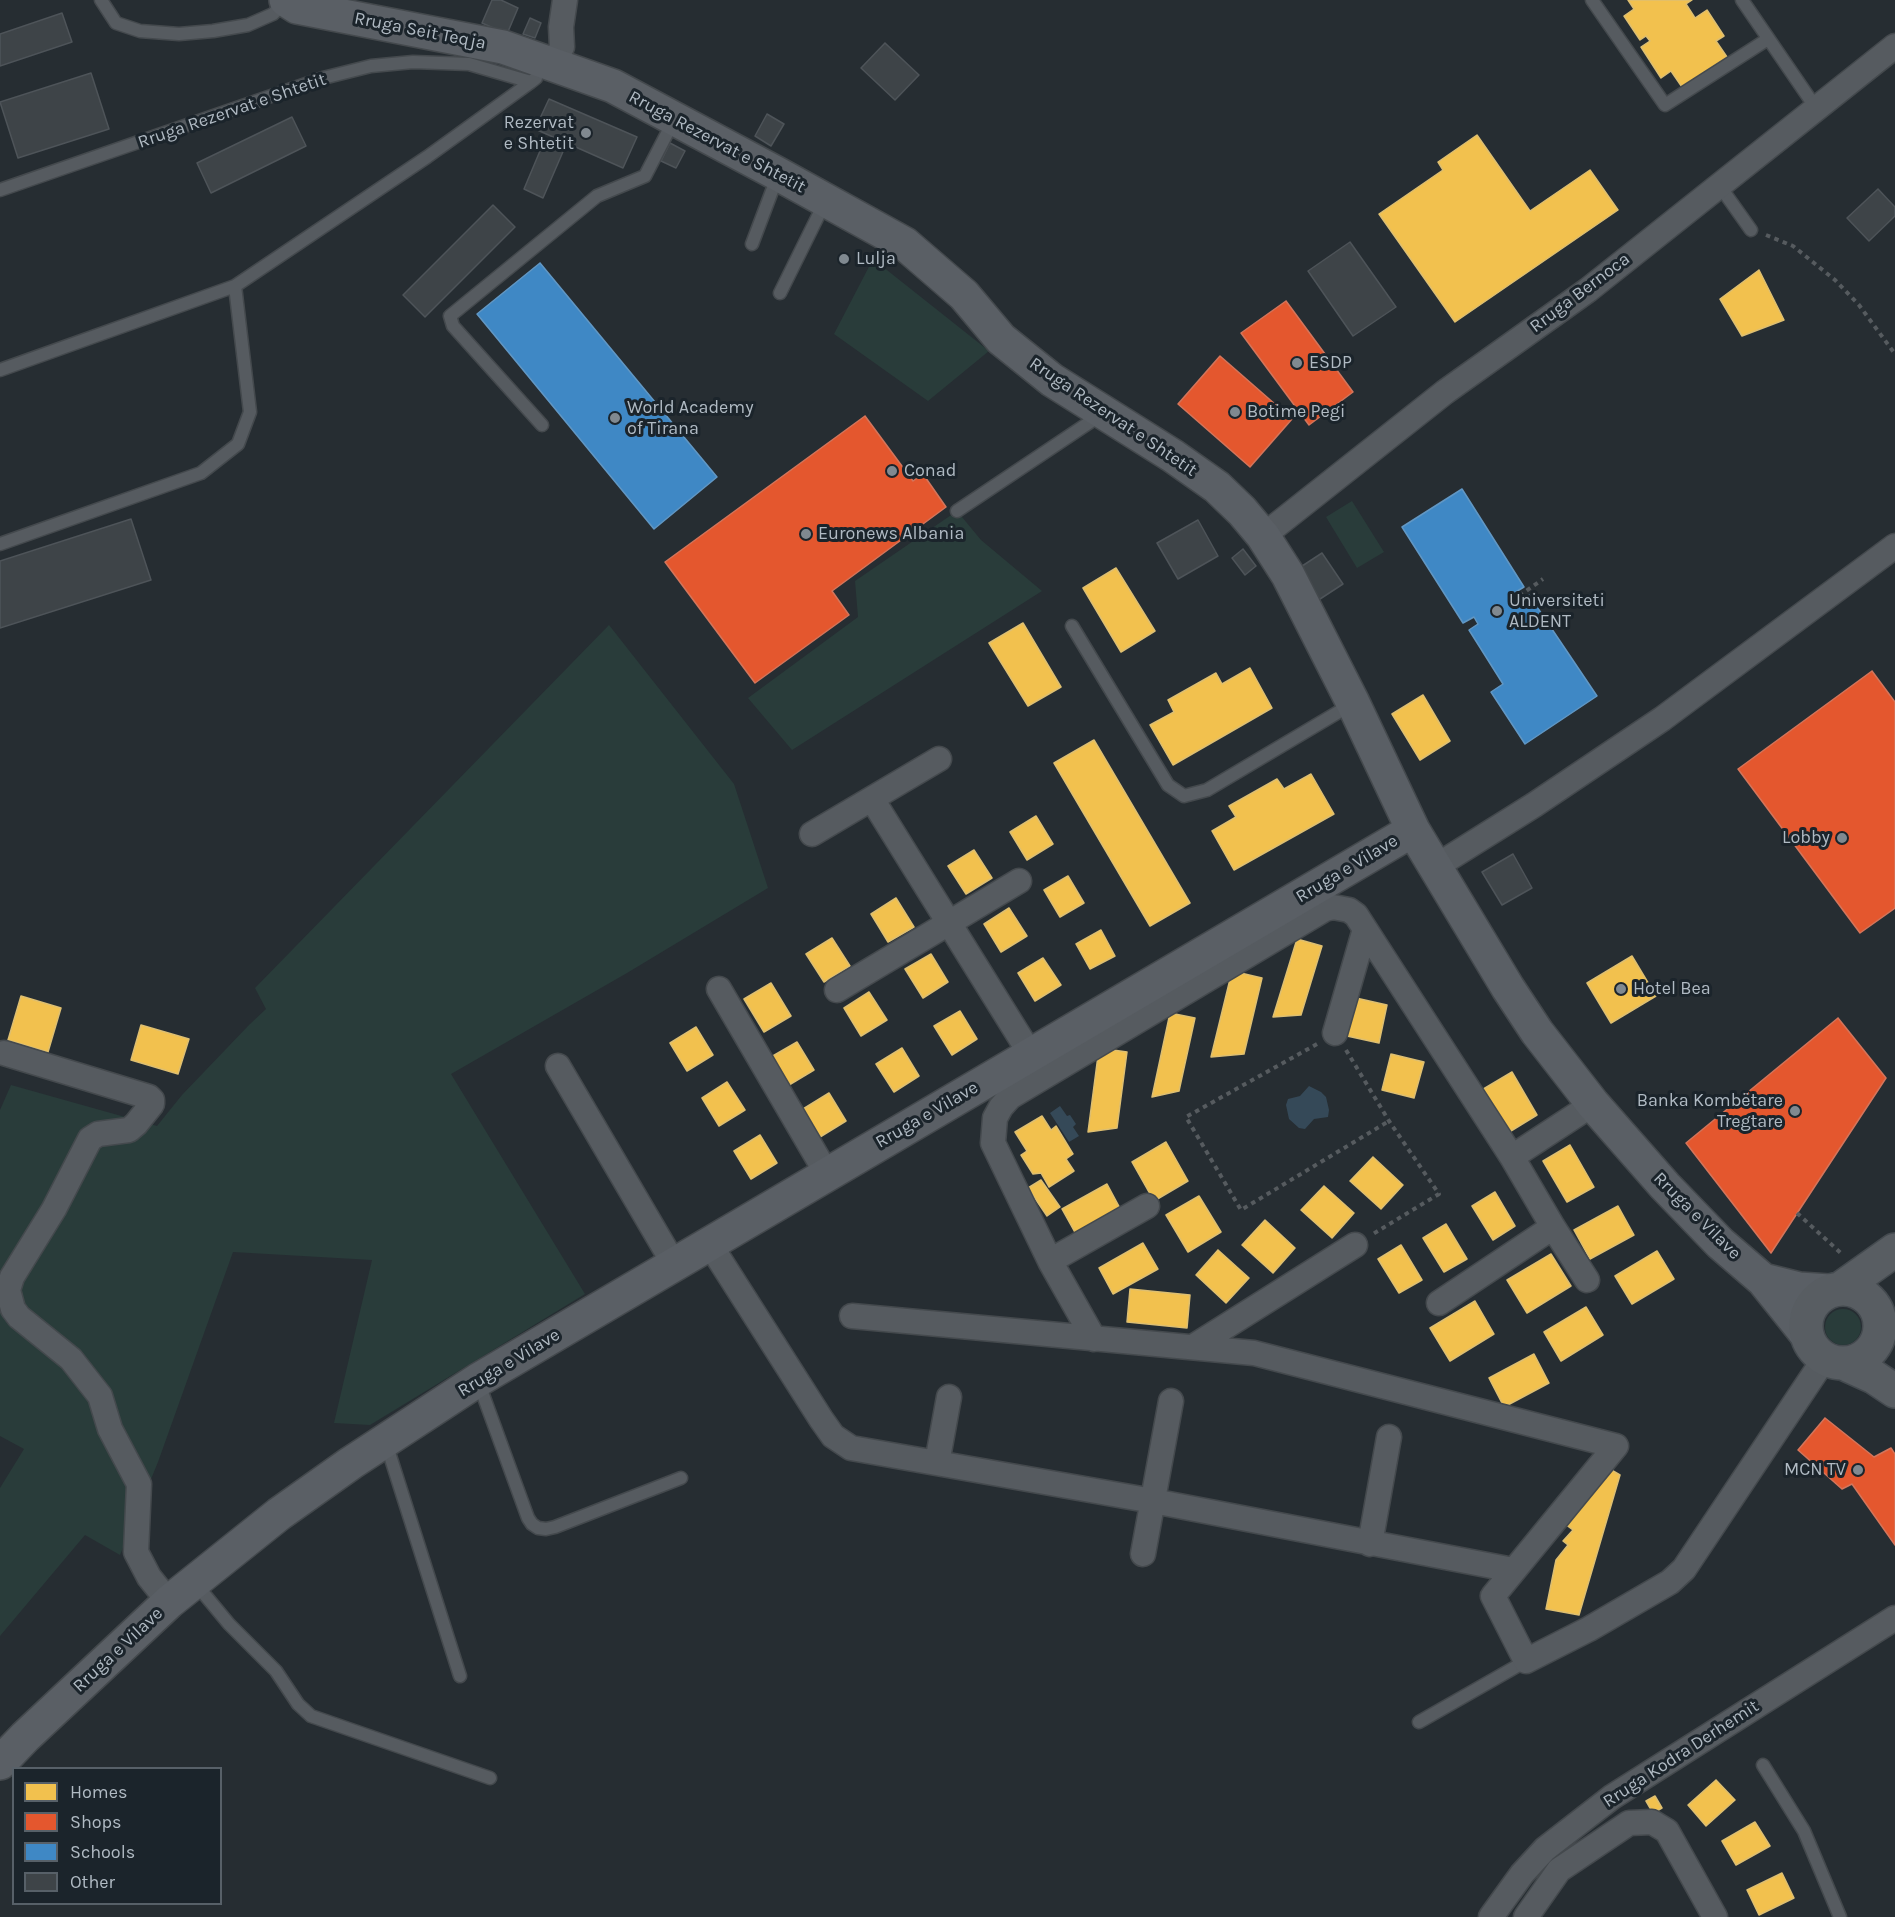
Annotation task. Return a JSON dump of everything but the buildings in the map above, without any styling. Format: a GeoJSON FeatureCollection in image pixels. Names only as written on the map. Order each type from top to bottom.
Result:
{"type":"FeatureCollection","features":[{"type":"Feature","properties":{"kind":"main road"},"geometry":{"type":"LineString","coordinates":[[1895,1250],[1879,1321],[1878,1337],[1869,1353],[1861,1358],[1825,1352],[1806,1324],[1812,1305],[1895,1250]]}},
{"type":"Feature","properties":{"kind":"main road"},"geometry":{"type":"LineString","coordinates":[[1834,1290],[1856,1291],[1870,1300],[1895,1362]]}},
{"type":"Feature","properties":{"kind":"main road","name":"Rruga e Vilave"},"geometry":{"type":"LineString","coordinates":[[1825,1352],[1895,1390]]}},
{"type":"Feature","properties":{"kind":"street","name":"Rruga Seit Teqja"},"geometry":{"type":"LineString","coordinates":[[286,0],[297,8],[503,47],[541,74]]}},
{"type":"Feature","properties":{"kind":"street"},"geometry":{"type":"LineString","coordinates":[[541,74],[561,46],[565,0]]}},
{"type":"Feature","properties":{"kind":"street","name":"Rruga Bernoca"},"geometry":{"type":"LineString","coordinates":[[1263,536],[1445,392],[1588,290],[1895,46]]}},
{"type":"Feature","properties":{"kind":"street","name":"Rruga Rezervat e Shtetit"},"geometry":{"type":"LineString","coordinates":[[541,74],[614,86],[904,244],[964,295],[1001,339],[1052,380],[1173,456],[1217,487],[1242,511],[1263,536],[1288,575],[1353,703],[1413,830]]}},
{"type":"Feature","properties":{"kind":"street"},"geometry":{"type":"LineString","coordinates":[[1436,867],[1534,805],[1662,719],[1895,546]]}},
{"type":"Feature","properties":{"kind":"street"},"geometry":{"type":"LineString","coordinates":[[812,834],[939,759]]}},
{"type":"Feature","properties":{"kind":"street"},"geometry":{"type":"LineString","coordinates":[[872,800],[1031,1055]]}},
{"type":"Feature","properties":{"kind":"street","name":"Rruga e Vilave"},"geometry":{"type":"LineString","coordinates":[[0,1763],[25,1737],[182,1592],[297,1500],[478,1380],[1413,830],[1508,988],[1537,1032],[1593,1104],[1720,1243],[1763,1280],[1825,1352]]}},
{"type":"Feature","properties":{"kind":"street"},"geometry":{"type":"LineString","coordinates":[[837,990],[1018,882]]}},
{"type":"Feature","properties":{"kind":"street"},"geometry":{"type":"LineString","coordinates":[[1094,1339],[1050,1261],[993,1143],[995,1118],[1001,1107],[1010,1097],[1325,909],[1333,907],[1349,910],[1356,915],[1512,1157],[1587,1280]]}},
{"type":"Feature","properties":{"kind":"street"},"geometry":{"type":"LineString","coordinates":[[1335,1034],[1365,929]]}},
{"type":"Feature","properties":{"kind":"street"},"geometry":{"type":"LineString","coordinates":[[720,989],[827,1174]]}},
{"type":"Feature","properties":{"kind":"street"},"geometry":{"type":"LineString","coordinates":[[4,1053],[149,1097],[152,1104],[129,1130],[98,1134],[90,1139],[54,1209],[4,1291],[19,1317],[71,1359],[100,1396],[110,1429],[139,1484],[136,1552],[149,1577],[182,1592]]}},
{"type":"Feature","properties":{"kind":"street"},"geometry":{"type":"LineString","coordinates":[[558,1066],[674,1264]]}},
{"type":"Feature","properties":{"kind":"street"},"geometry":{"type":"LineString","coordinates":[[970,1089],[995,1118]]}},
{"type":"Feature","properties":{"kind":"street"},"geometry":{"type":"LineString","coordinates":[[1512,1157],[1593,1104]]}},
{"type":"Feature","properties":{"kind":"street"},"geometry":{"type":"LineString","coordinates":[[1050,1261],[1148,1206]]}},
{"type":"Feature","properties":{"kind":"street"},"geometry":{"type":"LineString","coordinates":[[1439,1303],[1553,1227]]}},
{"type":"Feature","properties":{"kind":"street"},"geometry":{"type":"LineString","coordinates":[[709,1243],[833,1436],[857,1450],[1153,1501],[1513,1570]]}},
{"type":"Feature","properties":{"kind":"street"},"geometry":{"type":"LineString","coordinates":[[1193,1347],[1355,1245]]}},
{"type":"Feature","properties":{"kind":"street","name":"Rruga e Vilave"},"geometry":{"type":"LineString","coordinates":[[1763,1280],[1799,1289],[1834,1290]]}},
{"type":"Feature","properties":{"kind":"street"},"geometry":{"type":"LineString","coordinates":[[852,1316],[1254,1353],[1617,1446],[1493,1596],[1526,1661],[1589,1629],[1670,1582],[1684,1569],[1825,1352]]}},
{"type":"Feature","properties":{"kind":"street"},"geometry":{"type":"LineString","coordinates":[[937,1463],[949,1397]]}},
{"type":"Feature","properties":{"kind":"street"},"geometry":{"type":"LineString","coordinates":[[1143,1554],[1171,1401]]}},
{"type":"Feature","properties":{"kind":"street"},"geometry":{"type":"LineString","coordinates":[[1370,1544],[1389,1437]]}},
{"type":"Feature","properties":{"kind":"street","name":"Rruga Kodra Derhemit"},"geometry":{"type":"LineString","coordinates":[[1491,1917],[1522,1874],[1545,1849],[1612,1797],[1895,1618]]}},
{"type":"Feature","properties":{"kind":"street"},"geometry":{"type":"LineString","coordinates":[[1612,1797],[1629,1823]]}},
{"type":"Feature","properties":{"kind":"street"},"geometry":{"type":"LineString","coordinates":[[1526,1917],[1559,1870],[1629,1823],[1652,1822],[1667,1831],[1715,1917]]}},
{"type":"Feature","properties":{"kind":"lane"},"geometry":{"type":"LineString","coordinates":[[101,0],[116,23],[140,32],[179,34],[213,32],[248,25],[273,14],[286,0]]}},
{"type":"Feature","properties":{"kind":"lane"},"geometry":{"type":"LineString","coordinates":[[1592,0],[1665,105],[1768,39]]}},
{"type":"Feature","properties":{"kind":"lane"},"geometry":{"type":"LineString","coordinates":[[1742,0],[1816,108]]}},
{"type":"Feature","properties":{"kind":"lane","name":"Rruga Rezervat e Shtetit"},"geometry":{"type":"LineString","coordinates":[[0,190],[323,78],[371,66],[413,62],[469,64],[541,74]]}},
{"type":"Feature","properties":{"kind":"lane"},"geometry":{"type":"LineString","coordinates":[[0,370],[236,286],[427,156],[541,74]]}},
{"type":"Feature","properties":{"kind":"lane"},"geometry":{"type":"LineString","coordinates":[[542,425],[453,326],[450,316],[597,196],[645,176],[674,119]]}},
{"type":"Feature","properties":{"kind":"lane"},"geometry":{"type":"LineString","coordinates":[[752,244],[778,174]]}},
{"type":"Feature","properties":{"kind":"lane"},"geometry":{"type":"LineString","coordinates":[[1719,185],[1751,230]]}},
{"type":"Feature","properties":{"kind":"lane"},"geometry":{"type":"LineString","coordinates":[[780,293],[825,201]]}},
{"type":"Feature","properties":{"kind":"lane"},"geometry":{"type":"LineString","coordinates":[[0,544],[201,473],[238,444],[250,412],[236,286]]}},
{"type":"Feature","properties":{"kind":"lane"},"geometry":{"type":"LineString","coordinates":[[957,511],[1103,413]]}},
{"type":"Feature","properties":{"kind":"lane"},"geometry":{"type":"LineString","coordinates":[[1072,626],[1168,785],[1184,796],[1207,790],[1353,703]]}},
{"type":"Feature","properties":{"kind":"lane"},"geometry":{"type":"LineString","coordinates":[[478,1380],[528,1518],[538,1528],[555,1527],[681,1478]]}},
{"type":"Feature","properties":{"kind":"lane"},"geometry":{"type":"LineString","coordinates":[[385,1442],[460,1676]]}},
{"type":"Feature","properties":{"kind":"lane"},"geometry":{"type":"LineString","coordinates":[[182,1592],[229,1624],[276,1671],[298,1704],[311,1716],[490,1778]]}},
{"type":"Feature","properties":{"kind":"lane"},"geometry":{"type":"LineString","coordinates":[[1419,1722],[1526,1661]]}},
{"type":"Feature","properties":{"kind":"lane"},"geometry":{"type":"LineString","coordinates":[[1763,1764],[1804,1831],[1840,1917]]}},
{"type":"Feature","properties":{"kind":"path"},"geometry":{"type":"LineString","coordinates":[[1751,230],[1793,246],[1827,273],[1859,305],[1895,354]]}},
{"type":"Feature","properties":{"kind":"path"},"geometry":{"type":"LineString","coordinates":[[1512,600],[1543,579]]}},
{"type":"Feature","properties":{"kind":"path"},"geometry":{"type":"LineString","coordinates":[[1355,1245],[1438,1194],[1335,1034],[1186,1117],[1241,1210],[1389,1121]]}},
{"type":"Feature","properties":{"kind":"path"},"geometry":{"type":"LineString","coordinates":[[1797,1213],[1838,1252]]}},
{"type":"Feature","properties":{"kind":"green space"},"geometry":{"type":"Polygon","coordinates":[[[873,259],[989,351],[928,401],[834,334],[873,259]]]}},
{"type":"Feature","properties":{"kind":"green space"},"geometry":{"type":"Polygon","coordinates":[[[1352,501],[1384,552],[1357,568],[1326,517],[1352,501]]]}},
{"type":"Feature","properties":{"kind":"green space"},"geometry":{"type":"Polygon","coordinates":[[[957,511],[981,540],[1042,591],[792,750],[748,698],[858,617],[855,581],[957,511]]]}},
{"type":"Feature","properties":{"kind":"green space"},"geometry":{"type":"Polygon","coordinates":[[[609,625],[734,784],[768,888],[627,973],[451,1074],[585,1294],[370,1425],[334,1423],[372,1260],[233,1252],[158,1462],[120,1555],[85,1535],[0,1636],[0,1488],[24,1449],[0,1436],[0,1110],[11,1085],[157,1126],[182,1095],[266,1009],[255,988],[609,625]]]}},
{"type":"Feature","properties":{"kind":"green space"},"geometry":{"type":"Polygon","coordinates":[[[1843,1309],[1856,1314],[1861,1327],[1856,1340],[1843,1345],[1830,1340],[1825,1327],[1830,1314],[1843,1309]]]}},
{"type":"Feature","properties":{"kind":"water"},"geometry":{"type":"Polygon","coordinates":[[[1309,1086],[1326,1097],[1329,1110],[1328,1117],[1314,1119],[1305,1129],[1299,1128],[1289,1119],[1286,1105],[1288,1099],[1300,1096],[1309,1086]]]}},
{"type":"Feature","properties":{"kind":"water"},"geometry":{"type":"Polygon","coordinates":[[[1060,1106],[1076,1124],[1073,1127],[1079,1136],[1069,1142],[1050,1113],[1060,1106]]]}},
{"type":"Feature","properties":{"kind":"place","name":"Rezervat e Shtetit"},"geometry":{"type":"Point","coordinates":[586,133]}},
{"type":"Feature","properties":{"kind":"place","name":"Lulja"},"geometry":{"type":"Point","coordinates":[844,259]}},
{"type":"Feature","properties":{"kind":"place","name":"ESDP"},"geometry":{"type":"Point","coordinates":[1297,363]}},
{"type":"Feature","properties":{"kind":"place","name":"Botime Pegi"},"geometry":{"type":"Point","coordinates":[1235,412]}},
{"type":"Feature","properties":{"kind":"place","name":"World Academy of Tirana"},"geometry":{"type":"Point","coordinates":[615,418]}},
{"type":"Feature","properties":{"kind":"place","name":"Conad"},"geometry":{"type":"Point","coordinates":[892,471]}},
{"type":"Feature","properties":{"kind":"place","name":"Euronews Albania"},"geometry":{"type":"Point","coordinates":[806,534]}},
{"type":"Feature","properties":{"kind":"place","name":"Universiteti ALDENT"},"geometry":{"type":"Point","coordinates":[1497,611]}},
{"type":"Feature","properties":{"kind":"place","name":"Lobby"},"geometry":{"type":"Point","coordinates":[1842,838]}},
{"type":"Feature","properties":{"kind":"place","name":"Hotel Bea"},"geometry":{"type":"Point","coordinates":[1621,989]}},
{"type":"Feature","properties":{"kind":"place","name":"Banka Kombëtare Tregtare"},"geometry":{"type":"Point","coordinates":[1795,1111]}},
{"type":"Feature","properties":{"kind":"place","name":"MCN TV"},"geometry":{"type":"Point","coordinates":[1858,1470]}}]}
